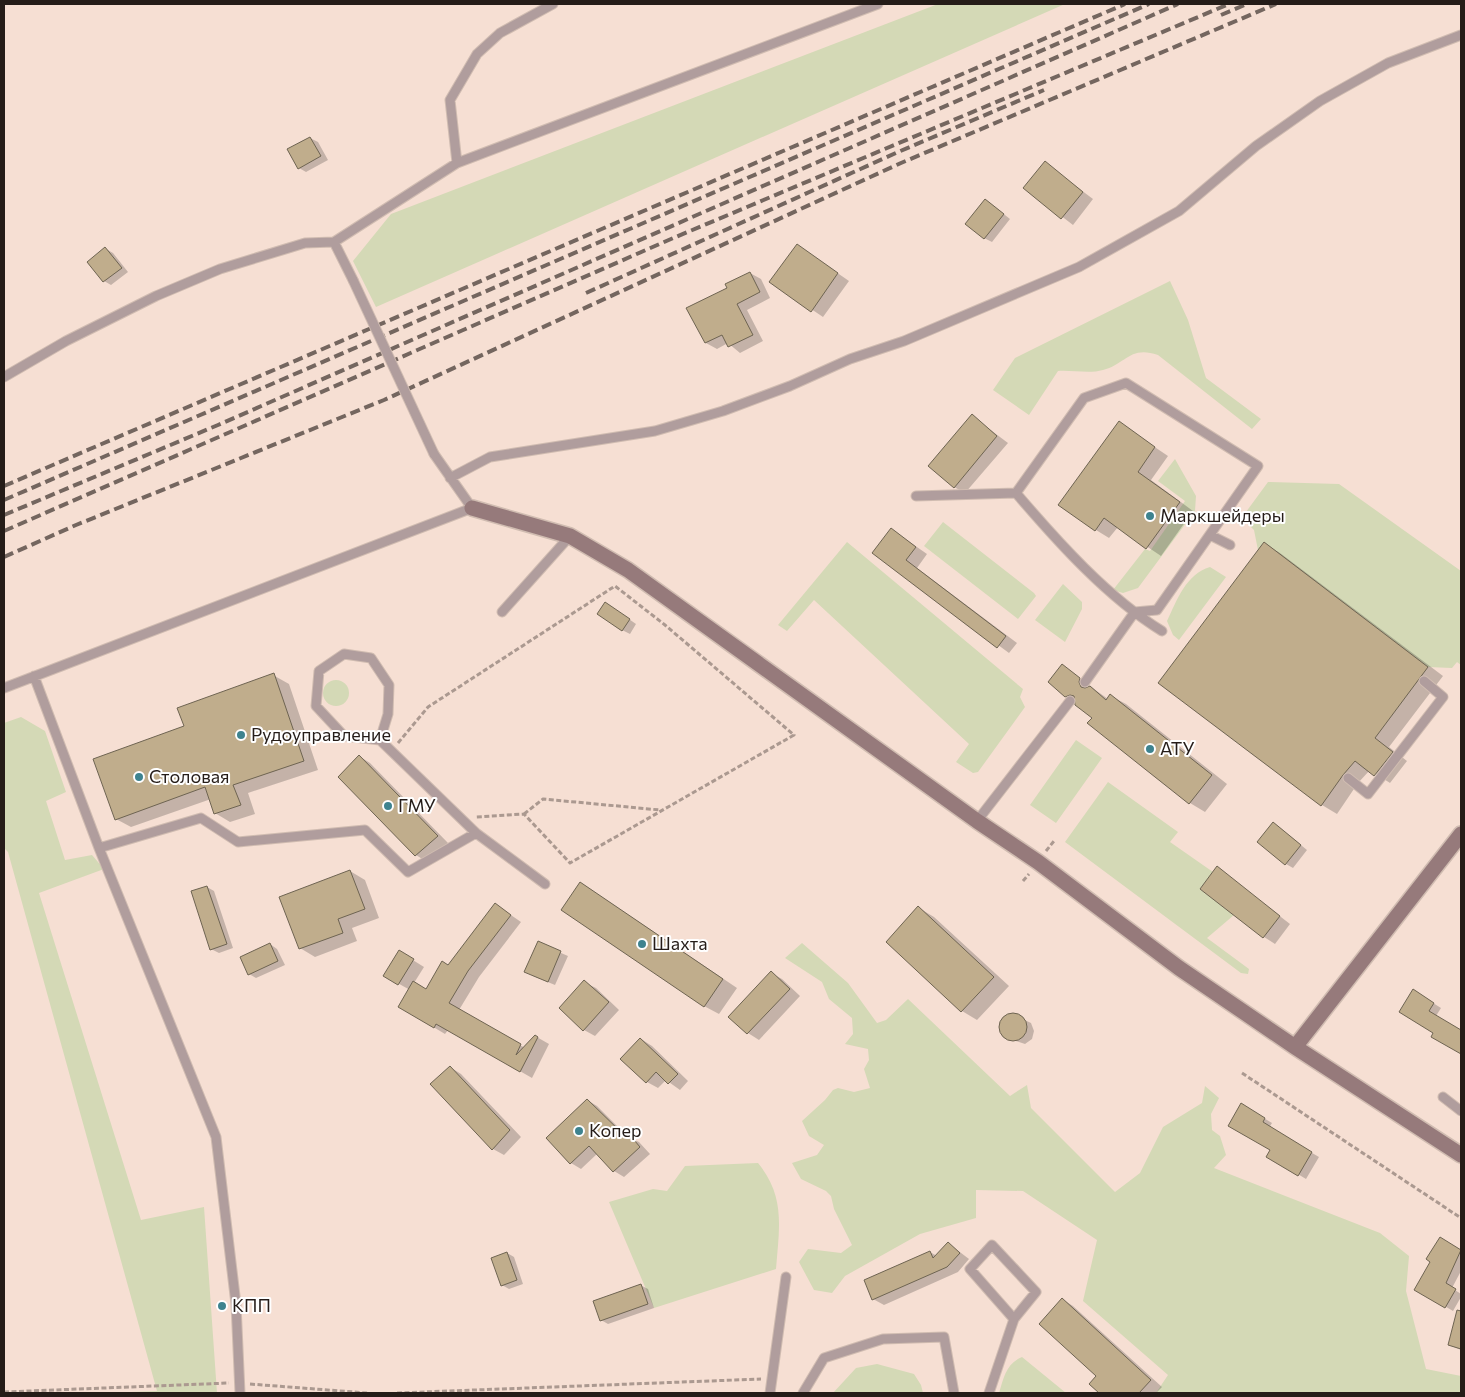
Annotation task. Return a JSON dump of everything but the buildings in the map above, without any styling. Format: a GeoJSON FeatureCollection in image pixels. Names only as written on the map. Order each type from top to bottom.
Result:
{"type":"FeatureCollection","features":[{"type":"Feature","properties":{"kind":"street"},"geometry":{"type":"LineString","coordinates":[[472,508],[570,536],[628,570],[1038,862],[1179,968],[1295,1047],[1461,1155]]}},
{"type":"Feature","properties":{"kind":"street"},"geometry":{"type":"LineString","coordinates":[[1295,1047],[1461,834]]}},
{"type":"Feature","properties":{"kind":"lane"},"geometry":{"type":"LineString","coordinates":[[457,163],[450,100],[477,54],[500,33],[553,4]]}},
{"type":"Feature","properties":{"kind":"lane"},"geometry":{"type":"LineString","coordinates":[[4,377],[74,336],[156,296],[220,269],[305,243],[334,242],[457,163],[878,4]]}},
{"type":"Feature","properties":{"kind":"lane"},"geometry":{"type":"LineString","coordinates":[[450,478],[490,457],[655,431],[723,411],[790,386],[850,359],[904,341],[1079,267],[1179,211],[1256,146],[1320,101],[1388,63],[1461,35]]}},
{"type":"Feature","properties":{"kind":"lane"},"geometry":{"type":"LineString","coordinates":[[4,688],[472,508],[434,454],[334,242]]}},
{"type":"Feature","properties":{"kind":"lane"},"geometry":{"type":"LineString","coordinates":[[1016,493],[1084,398],[1126,383],[1258,466],[1157,610],[1134,614],[1085,682]]}},
{"type":"Feature","properties":{"kind":"lane"},"geometry":{"type":"LineString","coordinates":[[916,496],[1016,493]]}},
{"type":"Feature","properties":{"kind":"lane"},"geometry":{"type":"LineString","coordinates":[[1016,493],[1046,528],[1134,614],[1162,631]]}},
{"type":"Feature","properties":{"kind":"lane"},"geometry":{"type":"LineString","coordinates":[[1210,535],[1230,545]]}},
{"type":"Feature","properties":{"kind":"lane"},"geometry":{"type":"LineString","coordinates":[[502,612],[570,536]]}},
{"type":"Feature","properties":{"kind":"lane"},"geometry":{"type":"LineString","coordinates":[[380,740],[388,714],[389,685],[371,658],[344,654],[319,671],[316,706],[344,736],[380,740],[476,833],[545,884]]}},
{"type":"Feature","properties":{"kind":"lane"},"geometry":{"type":"LineString","coordinates":[[34,676],[99,848],[216,1137],[236,1304],[240,1393]]}},
{"type":"Feature","properties":{"kind":"lane"},"geometry":{"type":"LineString","coordinates":[[1348,778],[1368,794],[1443,697],[1424,681]]}},
{"type":"Feature","properties":{"kind":"lane"},"geometry":{"type":"LineString","coordinates":[[978,821],[1070,701]]}},
{"type":"Feature","properties":{"kind":"lane"},"geometry":{"type":"LineString","coordinates":[[99,848],[201,818],[238,842],[366,830],[408,872],[476,833]]}},
{"type":"Feature","properties":{"kind":"lane"},"geometry":{"type":"LineString","coordinates":[[1443,1097],[1461,1111]]}},
{"type":"Feature","properties":{"kind":"lane"},"geometry":{"type":"LineString","coordinates":[[989,1393],[1014,1319],[1036,1292],[992,1245],[970,1269],[1014,1319]]}},
{"type":"Feature","properties":{"kind":"lane"},"geometry":{"type":"LineString","coordinates":[[770,1393],[786,1277]]}},
{"type":"Feature","properties":{"kind":"lane"},"geometry":{"type":"LineString","coordinates":[[803,1393],[824,1358],[883,1339],[944,1337],[954,1393]]}},
{"type":"Feature","properties":{"kind":"path"},"geometry":{"type":"LineString","coordinates":[[391,752],[428,707],[615,586],[665,625],[794,735],[570,863],[524,814]]}},
{"type":"Feature","properties":{"kind":"path"},"geometry":{"type":"LineString","coordinates":[[460,818],[524,814],[543,799],[662,810]]}},
{"type":"Feature","properties":{"kind":"path"},"geometry":{"type":"LineString","coordinates":[[1242,1073],[1461,1218]]}},
{"type":"Feature","properties":{"kind":"path"},"geometry":{"type":"LineString","coordinates":[[396,1393],[772,1379]]}},
{"type":"Feature","properties":{"kind":"path"},"geometry":{"type":"LineString","coordinates":[[4,1392],[240,1383],[367,1393]]}},
{"type":"Feature","properties":{"kind":"green space"},"geometry":{"type":"Polygon","coordinates":[[[938,4],[1065,4],[376,307],[353,261],[391,214],[938,4]]]}},
{"type":"Feature","properties":{"kind":"green space"},"geometry":{"type":"Polygon","coordinates":[[[1170,281],[1188,320],[1206,378],[1261,419],[1252,429],[1158,355],[1149,353],[1141,352],[1134,354],[1111,367],[1098,371],[1058,371],[1029,415],[993,390],[1015,358],[1170,281]]]}},
{"type":"Feature","properties":{"kind":"green space"},"geometry":{"type":"Polygon","coordinates":[[[1175,459],[1196,496],[1195,511],[1138,588],[1123,593],[1113,590],[1145,549],[1150,551],[1185,501],[1158,481],[1175,459]]]}},
{"type":"Feature","properties":{"kind":"green space"},"geometry":{"type":"Polygon","coordinates":[[[1268,482],[1339,484],[1461,571],[1461,665],[1457,662],[1452,668],[1428,667],[1264,543],[1258,550],[1254,530],[1245,521],[1246,512],[1268,482]]]}},
{"type":"Feature","properties":{"kind":"green space"},"geometry":{"type":"Polygon","coordinates":[[[943,522],[1034,593],[1036,596],[1018,619],[924,546],[943,522]]]}},
{"type":"Feature","properties":{"kind":"green space"},"geometry":{"type":"Polygon","coordinates":[[[847,542],[1023,689],[1020,697],[1025,707],[978,772],[973,773],[956,762],[969,744],[814,600],[787,631],[778,625],[847,542]]]}},
{"type":"Feature","properties":{"kind":"green space"},"geometry":{"type":"Polygon","coordinates":[[[1210,567],[1226,577],[1179,640],[1173,635],[1167,621],[1188,582],[1202,570],[1210,567]]]}},
{"type":"Feature","properties":{"kind":"green space"},"geometry":{"type":"Polygon","coordinates":[[[1063,584],[1082,602],[1082,609],[1065,642],[1035,620],[1063,584]]]}},
{"type":"Feature","properties":{"kind":"green space"},"geometry":{"type":"Polygon","coordinates":[[[336,680],[345,684],[349,693],[345,702],[336,706],[327,702],[323,693],[327,684],[336,680]]]}},
{"type":"Feature","properties":{"kind":"green space"},"geometry":{"type":"Polygon","coordinates":[[[21,717],[45,731],[66,792],[46,801],[65,860],[92,855],[104,869],[39,893],[141,1220],[204,1207],[217,1393],[104,1393],[157,1391],[8,852],[4,848],[4,723],[21,717]]]}},
{"type":"Feature","properties":{"kind":"green space"},"geometry":{"type":"Polygon","coordinates":[[[1076,740],[1102,758],[1056,823],[1030,805],[1076,740]]]}},
{"type":"Feature","properties":{"kind":"green space"},"geometry":{"type":"Polygon","coordinates":[[[1108,782],[1178,832],[1170,842],[1213,872],[1200,889],[1234,915],[1207,938],[1249,969],[1248,974],[1241,973],[1065,842],[1108,782]]]}},
{"type":"Feature","properties":{"kind":"green space"},"geometry":{"type":"Polygon","coordinates":[[[802,943],[848,983],[877,1023],[886,1020],[908,999],[1010,1096],[1027,1085],[1031,1108],[1115,1192],[1140,1173],[1163,1127],[1202,1103],[1205,1086],[1219,1098],[1211,1114],[1212,1130],[1220,1136],[1226,1155],[1214,1168],[1380,1233],[1409,1256],[1406,1291],[1426,1369],[1461,1376],[1461,1393],[1156,1393],[1168,1375],[1083,1301],[1097,1240],[1023,1191],[976,1190],[976,1218],[920,1234],[845,1276],[832,1293],[814,1290],[799,1262],[808,1249],[841,1253],[852,1245],[834,1209],[831,1196],[826,1191],[801,1179],[792,1163],[817,1155],[824,1145],[809,1136],[802,1121],[833,1090],[838,1088],[854,1092],[870,1088],[864,1069],[869,1060],[868,1049],[845,1044],[853,1034],[852,1018],[829,999],[822,982],[785,958],[802,943]]]}},
{"type":"Feature","properties":{"kind":"green space"},"geometry":{"type":"Polygon","coordinates":[[[758,1163],[773,1188],[777,1201],[779,1227],[776,1269],[654,1308],[609,1202],[653,1189],[667,1191],[685,1166],[758,1163]]]}},
{"type":"Feature","properties":{"kind":"green space"},"geometry":{"type":"Polygon","coordinates":[[[1022,1357],[1066,1393],[999,1393],[1009,1367],[1022,1357]]]}},
{"type":"Feature","properties":{"kind":"green space"},"geometry":{"type":"Polygon","coordinates":[[[877,1364],[914,1374],[921,1385],[923,1393],[833,1393],[856,1368],[877,1364]]]}},
{"type":"Feature","properties":{"kind":"railway"},"geometry":{"type":"LineString","coordinates":[[4,486],[1125,4]]}},
{"type":"Feature","properties":{"kind":"railway"},"geometry":{"type":"LineString","coordinates":[[4,500],[1149,4]]}},
{"type":"Feature","properties":{"kind":"railway"},"geometry":{"type":"LineString","coordinates":[[4,515],[218,425],[1178,4]]}},
{"type":"Feature","properties":{"kind":"railway"},"geometry":{"type":"LineString","coordinates":[[4,531],[671,239],[1229,4]]}},
{"type":"Feature","properties":{"kind":"railway"},"geometry":{"type":"LineString","coordinates":[[1221,15],[1247,4]]}},
{"type":"Feature","properties":{"kind":"railway"},"geometry":{"type":"LineString","coordinates":[[4,557],[76,525],[384,400],[901,163],[1276,4]]}},
{"type":"Feature","properties":{"kind":"railway"},"geometry":{"type":"LineString","coordinates":[[586,293],[898,152],[1044,90]]}},
{"type":"Feature","properties":{"kind":"place","name":"Маркшейдеры"},"geometry":{"type":"Point","coordinates":[1150,516]}},
{"type":"Feature","properties":{"kind":"place","name":"Рудоуправление"},"geometry":{"type":"Point","coordinates":[241,735]}},
{"type":"Feature","properties":{"kind":"place","name":"АТУ"},"geometry":{"type":"Point","coordinates":[1150,749]}},
{"type":"Feature","properties":{"kind":"place","name":"Столовая"},"geometry":{"type":"Point","coordinates":[139,777]}},
{"type":"Feature","properties":{"kind":"place","name":"ГМУ"},"geometry":{"type":"Point","coordinates":[388,806]}},
{"type":"Feature","properties":{"kind":"place","name":"Шахта"},"geometry":{"type":"Point","coordinates":[642,944]}},
{"type":"Feature","properties":{"kind":"place","name":"Копер"},"geometry":{"type":"Point","coordinates":[579,1131]}},
{"type":"Feature","properties":{"kind":"place","name":"КПП"},"geometry":{"type":"Point","coordinates":[222,1306]}}]}
